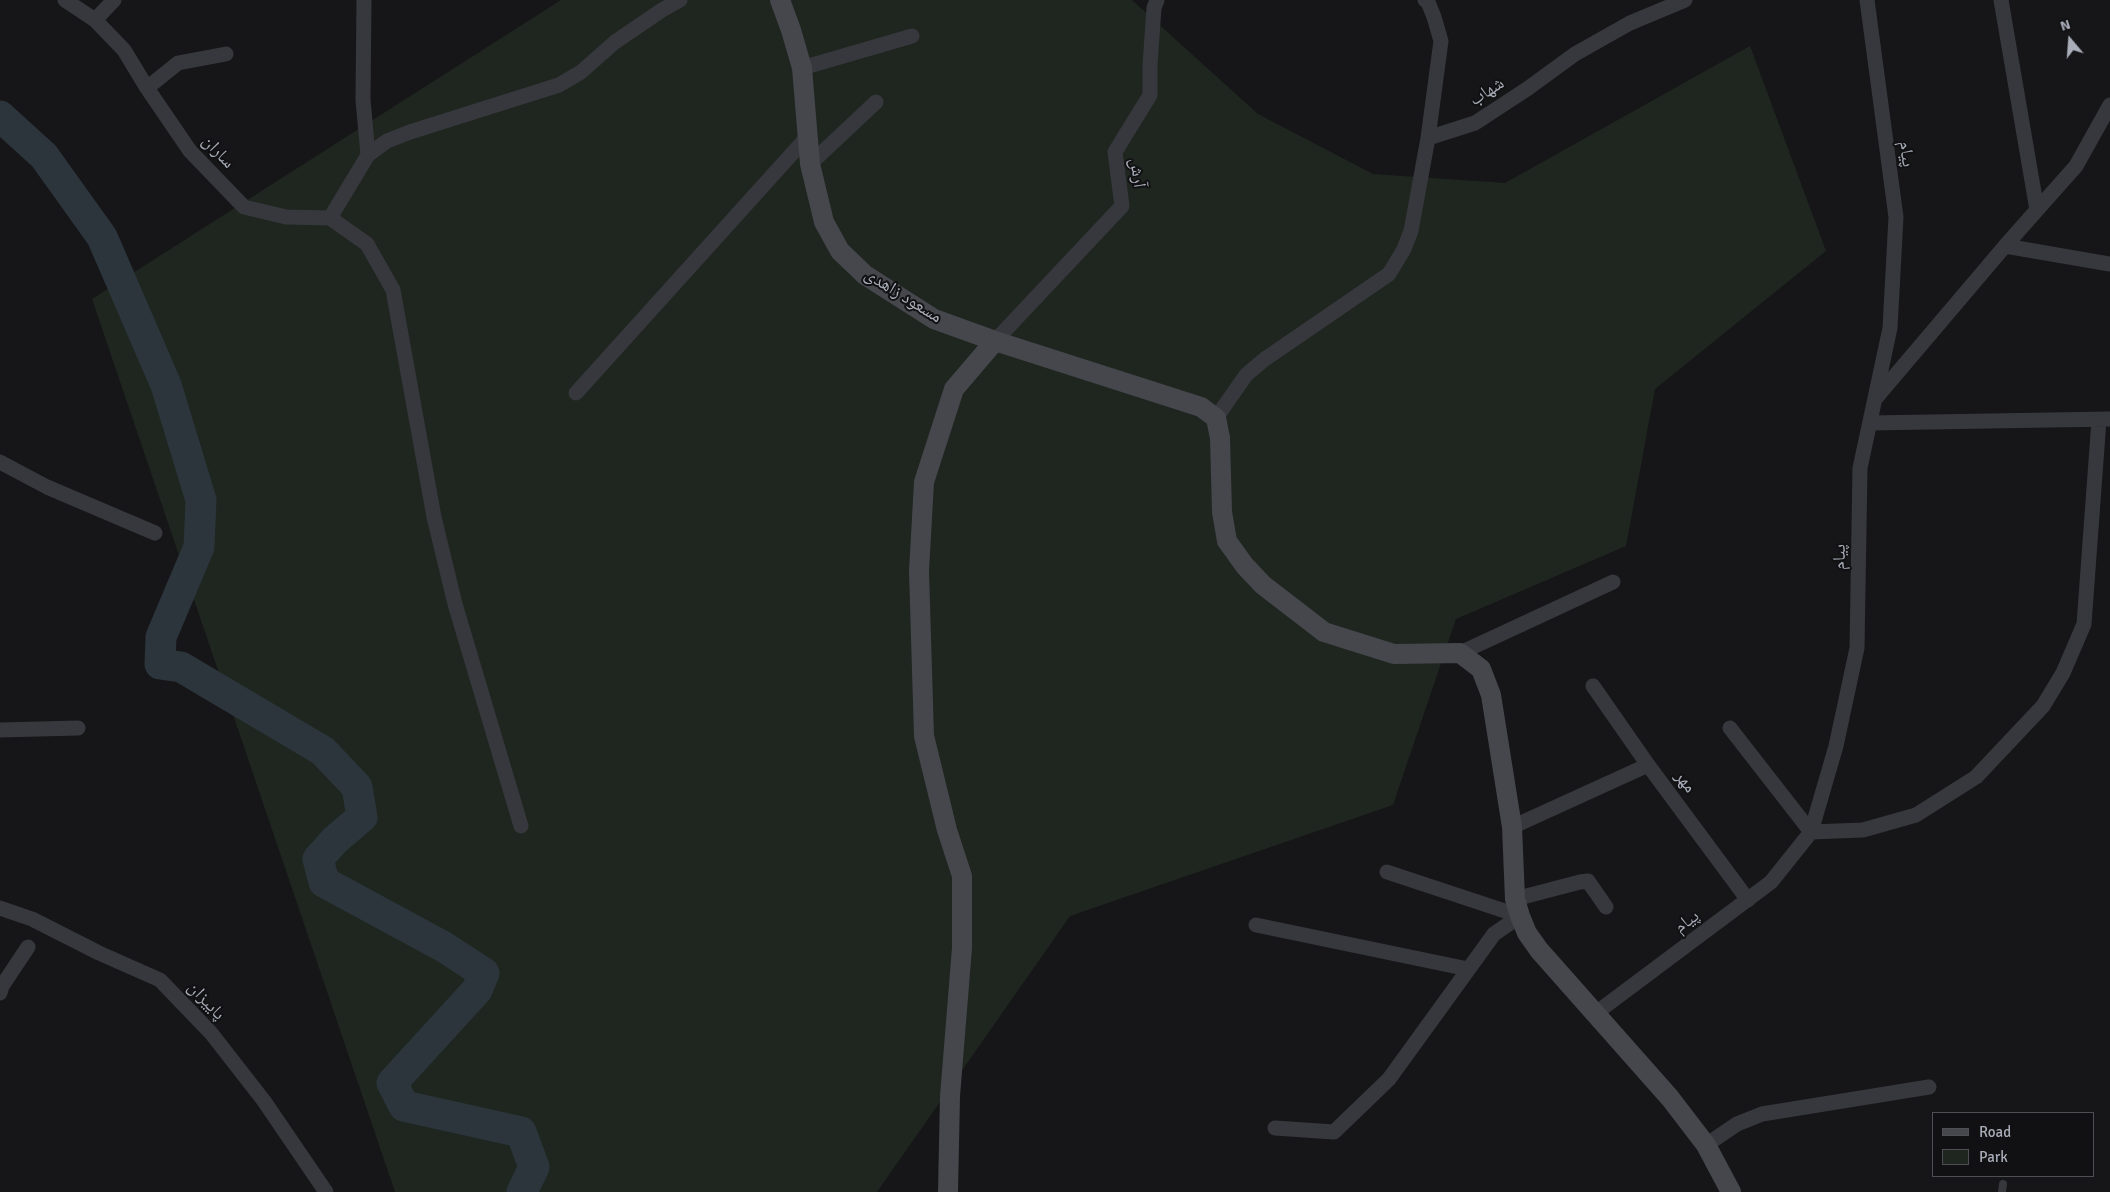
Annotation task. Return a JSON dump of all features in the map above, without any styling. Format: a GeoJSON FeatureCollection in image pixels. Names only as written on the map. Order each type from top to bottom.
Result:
{"type":"FeatureCollection","features":[{"type":"Feature","properties":{"kind":"street","name":"ساران"},"geometry":{"type":"LineString","coordinates":[[65,0],[95,20],[124,50],[147,88],[190,151],[244,207],[286,218],[330,218]]}},
{"type":"Feature","properties":{"kind":"street"},"geometry":{"type":"LineString","coordinates":[[95,20],[114,0]]}},
{"type":"Feature","properties":{"kind":"street"},"geometry":{"type":"LineString","coordinates":[[364,0],[364,100],[368,155]]}},
{"type":"Feature","properties":{"kind":"street"},"geometry":{"type":"LineString","coordinates":[[521,826],[454,604],[434,518],[392,290],[367,244],[330,218],[368,155],[387,141],[559,85],[581,72],[615,42],[680,0]]}},
{"type":"Feature","properties":{"kind":"street","name":"مسعود زاهدی"},"geometry":{"type":"LineString","coordinates":[[780,0],[802,68],[810,164],[824,222],[840,250],[865,276],[934,319],[995,341],[1201,407],[1216,418]]}},
{"type":"Feature","properties":{"kind":"street","name":"آرش"},"geometry":{"type":"LineString","coordinates":[[995,341],[1122,206],[1115,152],[1150,94],[1151,46],[1154,8],[1157,0]]}},
{"type":"Feature","properties":{"kind":"street"},"geometry":{"type":"LineString","coordinates":[[1425,0],[1428,2],[1434,17],[1441,41],[1428,138],[1412,230],[1404,250],[1389,274],[1246,374],[1216,418],[1220,438],[1222,512],[1227,540],[1245,566],[1263,585],[1324,632],[1394,654],[1460,653],[1613,582]]}},
{"type":"Feature","properties":{"kind":"street","name":"شهاب"},"geometry":{"type":"LineString","coordinates":[[1428,138],[1475,123],[1527,89],[1575,54],[1630,23],[1685,0]]}},
{"type":"Feature","properties":{"kind":"street","name":"پیام"},"geometry":{"type":"LineString","coordinates":[[1596,1014],[1771,882],[1811,832],[1836,746],[1857,648],[1860,468],[1890,328],[1896,217],[1867,0]]}},
{"type":"Feature","properties":{"kind":"street"},"geometry":{"type":"LineString","coordinates":[[2001,0],[2037,210]]}},
{"type":"Feature","properties":{"kind":"street"},"geometry":{"type":"LineString","coordinates":[[802,68],[912,36]]}},
{"type":"Feature","properties":{"kind":"street"},"geometry":{"type":"LineString","coordinates":[[147,88],[178,63],[226,54]]}},
{"type":"Feature","properties":{"kind":"street"},"geometry":{"type":"LineString","coordinates":[[810,164],[876,102]]}},
{"type":"Feature","properties":{"kind":"street"},"geometry":{"type":"LineString","coordinates":[[1875,399],[2005,246],[2076,166],[2110,104]]}},
{"type":"Feature","properties":{"kind":"street"},"geometry":{"type":"LineString","coordinates":[[576,393],[808,136]]}},
{"type":"Feature","properties":{"kind":"street"},"geometry":{"type":"LineString","coordinates":[[2005,246],[2110,264]]}},
{"type":"Feature","properties":{"kind":"street"},"geometry":{"type":"LineString","coordinates":[[948,1192],[950,1096],[962,948],[962,876],[947,830],[924,736],[919,571],[924,482],[954,389],[995,341]]}},
{"type":"Feature","properties":{"kind":"street"},"geometry":{"type":"LineString","coordinates":[[1730,728],[1811,832],[1863,830],[1916,815],[1976,777],[2043,706],[2063,673],[2084,624],[2104,419],[1870,423]]}},
{"type":"Feature","properties":{"kind":"street"},"geometry":{"type":"LineString","coordinates":[[0,462],[47,487],[155,533]]}},
{"type":"Feature","properties":{"kind":"street"},"geometry":{"type":"LineString","coordinates":[[1460,653],[1480,669],[1491,695],[1512,828],[1518,907],[1527,933],[1670,1098],[1706,1144],[1731,1192]]}},
{"type":"Feature","properties":{"kind":"street","name":"مهر"},"geometry":{"type":"LineString","coordinates":[[1593,686],[1648,765],[1748,900]]}},
{"type":"Feature","properties":{"kind":"street"},"geometry":{"type":"LineString","coordinates":[[0,730],[78,728]]}},
{"type":"Feature","properties":{"kind":"street"},"geometry":{"type":"LineString","coordinates":[[1512,828],[1648,765]]}},
{"type":"Feature","properties":{"kind":"street"},"geometry":{"type":"LineString","coordinates":[[1387,872],[1518,907]]}},
{"type":"Feature","properties":{"kind":"street"},"geometry":{"type":"LineString","coordinates":[[1275,1128],[1334,1132],[1389,1079],[1494,934],[1518,907],[1580,882],[1588,882],[1606,907]]}},
{"type":"Feature","properties":{"kind":"street","name":"پاییزان"},"geometry":{"type":"LineString","coordinates":[[0,908],[32,919],[99,953],[160,980],[217,1040],[264,1101],[326,1192]]}},
{"type":"Feature","properties":{"kind":"street"},"geometry":{"type":"LineString","coordinates":[[1256,925],[1468,969]]}},
{"type":"Feature","properties":{"kind":"street"},"geometry":{"type":"LineString","coordinates":[[0,993],[2,986],[28,947]]}},
{"type":"Feature","properties":{"kind":"street"},"geometry":{"type":"LineString","coordinates":[[1706,1144],[1737,1124],[1762,1114],[1929,1087]]}},
{"type":"Feature","properties":{"kind":"green space"},"geometry":{"type":"Polygon","coordinates":[[[561,0],[1132,0],[1258,114],[1373,174],[1505,183],[1750,46],[1826,251],[1655,389],[1626,546],[1456,619],[1393,805],[1070,916],[877,1192],[395,1192],[92,299],[561,0]]]}},
{"type":"Feature","properties":{"kind":"waterway"},"geometry":{"type":"LineString","coordinates":[[0,116],[44,156],[102,237],[166,385],[201,500],[199,547],[161,637],[160,664],[181,667],[323,751],[357,787],[362,817],[335,840],[318,859],[324,882],[444,947],[484,973],[477,990],[392,1083],[404,1106],[521,1132],[534,1167],[522,1192]]}}]}
